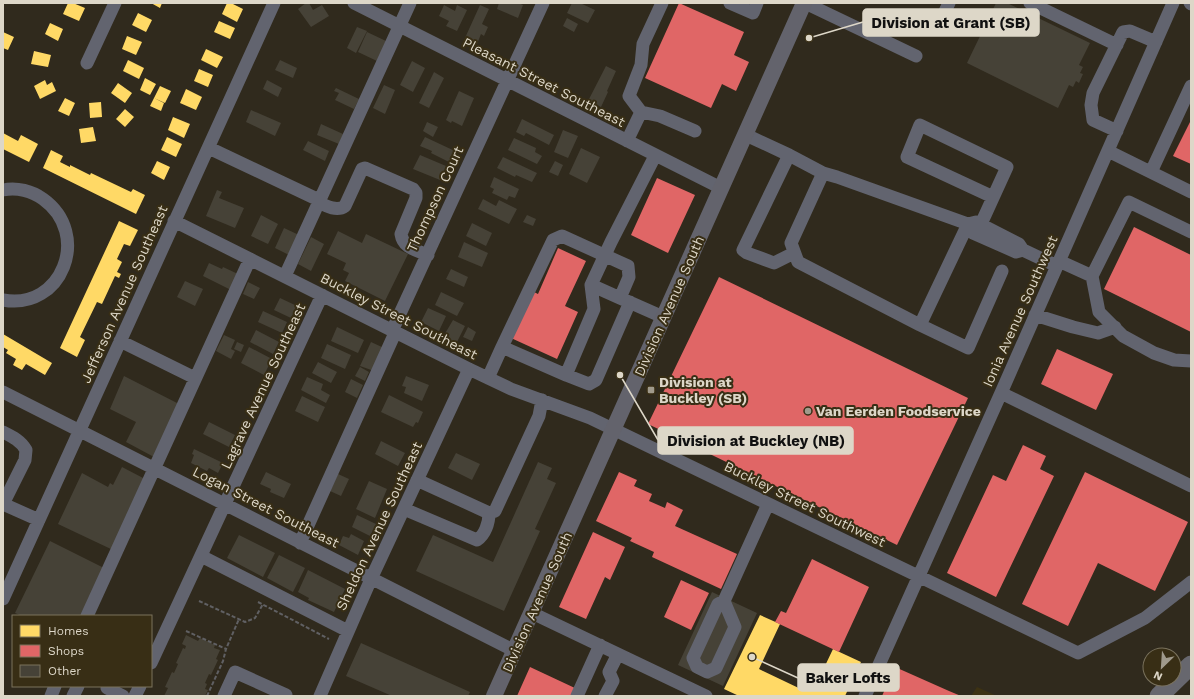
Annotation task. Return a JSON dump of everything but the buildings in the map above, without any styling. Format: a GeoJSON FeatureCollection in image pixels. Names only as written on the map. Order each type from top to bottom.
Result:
{"type":"FeatureCollection","features":[{"type":"Feature","properties":{"kind":"highway"},"geometry":{"type":"LineString","coordinates":[[1159,696],[1186,670]]}},
{"type":"Feature","properties":{"kind":"main road","name":"Division Avenue South"},"geometry":{"type":"LineString","coordinates":[[494,696],[804,3]]}},
{"type":"Feature","properties":{"kind":"street"},"geometry":{"type":"LineString","coordinates":[[87,63],[115,3]]}},
{"type":"Feature","properties":{"kind":"street","name":"Jefferson Avenue Southeast"},"geometry":{"type":"LineString","coordinates":[[3,599],[274,3]]}},
{"type":"Feature","properties":{"kind":"street","name":"Pleasant Street Southeast"},"geometry":{"type":"LineString","coordinates":[[354,3],[721,188]]}},
{"type":"Feature","properties":{"kind":"street"},"geometry":{"type":"LineString","coordinates":[[285,276],[410,3]]}},
{"type":"Feature","properties":{"kind":"street"},"geometry":{"type":"LineString","coordinates":[[507,81],[543,3]]}},
{"type":"Feature","properties":{"kind":"street"},"geometry":{"type":"LineString","coordinates":[[662,3],[643,44],[641,65],[629,96],[641,112],[660,116],[695,132]]}},
{"type":"Feature","properties":{"kind":"street"},"geometry":{"type":"LineString","coordinates":[[730,3],[752,13],[757,3]]}},
{"type":"Feature","properties":{"kind":"street"},"geometry":{"type":"LineString","coordinates":[[804,3],[916,56]]}},
{"type":"Feature","properties":{"kind":"street"},"geometry":{"type":"LineString","coordinates":[[940,22],[949,3]]}},
{"type":"Feature","properties":{"kind":"street"},"geometry":{"type":"LineString","coordinates":[[1030,3],[1117,44]]}},
{"type":"Feature","properties":{"kind":"street","name":"Ionia Avenue Southwest"},"geometry":{"type":"LineString","coordinates":[[865,696],[1001,393],[1173,3]]}},
{"type":"Feature","properties":{"kind":"street"},"geometry":{"type":"LineString","coordinates":[[1117,131],[1093,120],[1091,105],[1093,93],[1123,32],[1130,31],[1156,42]]}},
{"type":"Feature","properties":{"kind":"street","name":"Thompson Court"},"geometry":{"type":"LineString","coordinates":[[300,543],[507,81]]}},
{"type":"Feature","properties":{"kind":"street"},"geometry":{"type":"LineString","coordinates":[[1151,172],[1191,86]]}},
{"type":"Feature","properties":{"kind":"street"},"geometry":{"type":"LineString","coordinates":[[627,141],[641,112]]}},
{"type":"Feature","properties":{"kind":"street"},"geometry":{"type":"LineString","coordinates":[[920,325],[975,224],[993,197],[1007,167],[920,125],[908,157],[993,197]]}},
{"type":"Feature","properties":{"kind":"street"},"geometry":{"type":"LineString","coordinates":[[746,135],[823,173],[975,224],[1019,244],[1023,250],[1092,276]]}},
{"type":"Feature","properties":{"kind":"street"},"geometry":{"type":"LineString","coordinates":[[209,148],[319,201],[328,207],[339,209],[345,206],[362,170],[365,168],[412,189],[416,193],[416,198],[401,234],[402,239],[404,243],[428,255]]}},
{"type":"Feature","properties":{"kind":"street"},"geometry":{"type":"LineString","coordinates":[[1108,151],[1191,192]]}},
{"type":"Feature","properties":{"kind":"street"},"geometry":{"type":"LineString","coordinates":[[789,155],[743,250],[774,263],[794,253]]}},
{"type":"Feature","properties":{"kind":"street"},"geometry":{"type":"LineString","coordinates":[[566,375],[594,309],[591,285],[605,254],[655,156]]}},
{"type":"Feature","properties":{"kind":"street"},"geometry":{"type":"LineString","coordinates":[[823,173],[791,244],[798,262],[968,348],[1002,271]]}},
{"type":"Feature","properties":{"kind":"street"},"geometry":{"type":"LineString","coordinates":[[3,190],[24,190],[38,195],[50,204],[60,215],[66,229],[68,244],[67,258],[62,272],[52,285],[40,294],[25,300],[3,300]]}},
{"type":"Feature","properties":{"kind":"street"},"geometry":{"type":"LineString","coordinates":[[1191,232],[1129,202],[1092,276],[1100,312],[1123,336],[1154,353],[1174,360],[1191,361]]}},
{"type":"Feature","properties":{"kind":"street","name":"Buckley Street Southeast"},"geometry":{"type":"LineString","coordinates":[[174,221],[511,389],[590,418],[614,430]]}},
{"type":"Feature","properties":{"kind":"street"},"geometry":{"type":"LineString","coordinates":[[488,378],[502,347],[553,240],[562,236],[605,254],[628,266],[629,277],[625,300],[596,380],[589,384],[502,347]]}},
{"type":"Feature","properties":{"kind":"street"},"geometry":{"type":"LineString","coordinates":[[87,615],[250,259]]}},
{"type":"Feature","properties":{"kind":"street"},"geometry":{"type":"LineString","coordinates":[[591,285],[663,317]]}},
{"type":"Feature","properties":{"kind":"street","name":"Lagrave Avenue Southeast"},"geometry":{"type":"LineString","coordinates":[[152,661],[322,295]]}},
{"type":"Feature","properties":{"kind":"street"},"geometry":{"type":"LineString","coordinates":[[1035,315],[1098,333],[1115,327]]}},
{"type":"Feature","properties":{"kind":"street"},"geometry":{"type":"LineString","coordinates":[[120,341],[196,378]]}},
{"type":"Feature","properties":{"kind":"street","name":"Sheldon Avenue Southeast"},"geometry":{"type":"LineString","coordinates":[[320,696],[371,579],[469,369]]}},
{"type":"Feature","properties":{"kind":"street","name":"Logan Street Southeast"},"geometry":{"type":"LineString","coordinates":[[3,392],[515,651]]}},
{"type":"Feature","properties":{"kind":"street"},"geometry":{"type":"LineString","coordinates":[[1001,393],[1191,486]]}},
{"type":"Feature","properties":{"kind":"street"},"geometry":{"type":"LineString","coordinates":[[417,480],[488,513],[495,511],[539,416],[542,400]]}},
{"type":"Feature","properties":{"kind":"street","name":"Buckley Street Southwest"},"geometry":{"type":"LineString","coordinates":[[614,430],[1078,654],[1145,618],[1191,582]]}},
{"type":"Feature","properties":{"kind":"street"},"geometry":{"type":"LineString","coordinates":[[3,432],[23,444],[26,450],[25,460],[3,504],[39,520]]}},
{"type":"Feature","properties":{"kind":"street"},"geometry":{"type":"LineString","coordinates":[[724,601],[735,627],[716,668],[707,672],[696,667],[693,658],[718,604],[724,601],[768,504]]}},
{"type":"Feature","properties":{"kind":"street"},"geometry":{"type":"LineString","coordinates":[[404,509],[477,540],[482,537],[489,521],[488,513]]}},
{"type":"Feature","properties":{"kind":"street"},"geometry":{"type":"LineString","coordinates":[[201,556],[348,631]]}},
{"type":"Feature","properties":{"kind":"street"},"geometry":{"type":"LineString","coordinates":[[532,612],[706,696]]}},
{"type":"Feature","properties":{"kind":"street"},"geometry":{"type":"LineString","coordinates":[[577,696],[600,645]]}},
{"type":"Feature","properties":{"kind":"street"},"geometry":{"type":"LineString","coordinates":[[605,696],[612,681],[609,672],[618,654]]}},
{"type":"Feature","properties":{"kind":"street"},"geometry":{"type":"LineString","coordinates":[[224,696],[235,672],[289,696]]}},
{"type":"Feature","properties":{"kind":"street"},"geometry":{"type":"LineString","coordinates":[[50,696],[54,687]]}},
{"type":"Feature","properties":{"kind":"street"},"geometry":{"type":"LineString","coordinates":[[73,696],[78,687]]}},
{"type":"Feature","properties":{"kind":"street"},"geometry":{"type":"LineString","coordinates":[[106,690],[123,696]]}},
{"type":"Feature","properties":{"kind":"path"},"geometry":{"type":"LineString","coordinates":[[199,601],[245,622],[253,620],[263,604]]}},
{"type":"Feature","properties":{"kind":"path"},"geometry":{"type":"LineString","coordinates":[[258,602],[329,639]]}},
{"type":"Feature","properties":{"kind":"path"},"geometry":{"type":"LineString","coordinates":[[207,696],[223,661],[226,649],[239,619]]}},
{"type":"Feature","properties":{"kind":"path"},"geometry":{"type":"LineString","coordinates":[[186,631],[226,649]]}},
{"type":"Feature","properties":{"kind":"shaded area"},"geometry":{"type":"Polygon","coordinates":[[[977,687],[997,696],[971,696],[977,687]]]}},
{"type":"Feature","properties":{"kind":"place","name":"Division at Grant (SB)"},"geometry":{"type":"Point","coordinates":[809,38]}},
{"type":"Feature","properties":{"kind":"place","name":"Division at Buckley (NB)"},"geometry":{"type":"Point","coordinates":[620,375]}},
{"type":"Feature","properties":{"kind":"place","name":"Division at Buckley (SB)"},"geometry":{"type":"Point","coordinates":[651,390]}},
{"type":"Feature","properties":{"kind":"place","name":"Van Eerden Foodservice"},"geometry":{"type":"Point","coordinates":[808,411]}},
{"type":"Feature","properties":{"kind":"place","name":"Baker Lofts"},"geometry":{"type":"Point","coordinates":[752,657]}}]}
